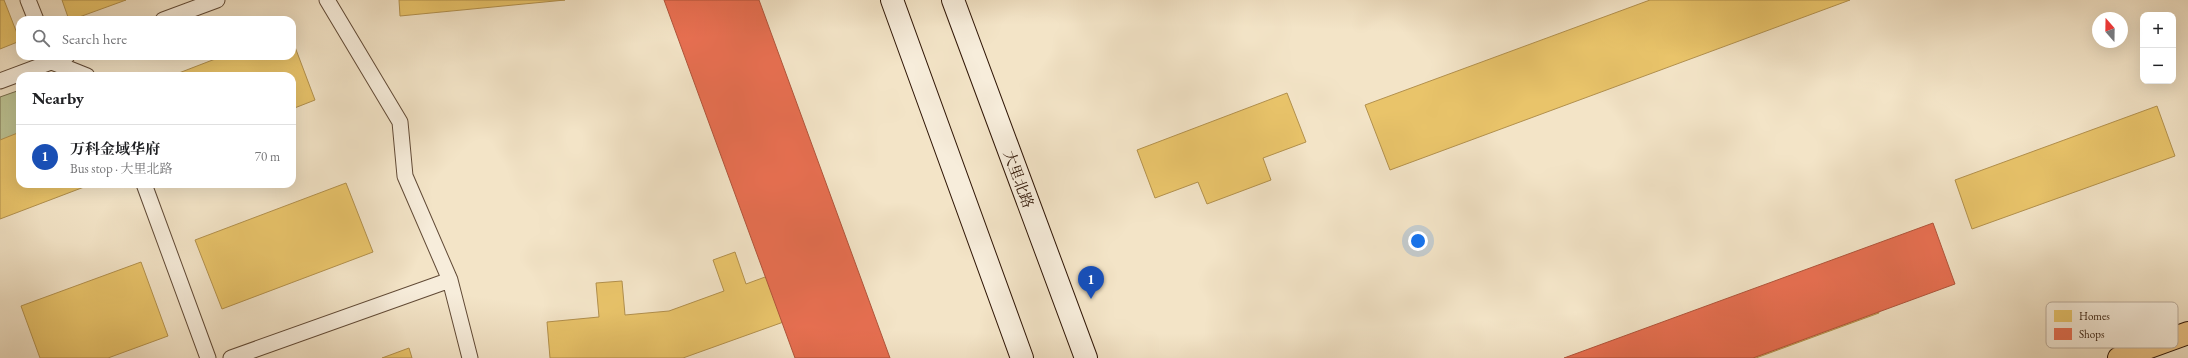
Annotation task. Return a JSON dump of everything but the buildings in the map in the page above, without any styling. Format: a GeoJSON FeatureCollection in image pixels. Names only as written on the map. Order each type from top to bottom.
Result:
{"type":"FeatureCollection","features":[{"type":"Feature","properties":{"kind":"main road"},"geometry":{"type":"LineString","coordinates":[[892,0],[1022,358]]}},
{"type":"Feature","properties":{"kind":"main road","name":"大里北路"},"geometry":{"type":"LineString","coordinates":[[952,0],[1086,358]]}},
{"type":"Feature","properties":{"kind":"main road"},"geometry":{"type":"LineString","coordinates":[[2178,337],[2188,333]]}},
{"type":"Feature","properties":{"kind":"main road"},"geometry":{"type":"LineString","coordinates":[[2119,358],[2147,348]]}},
{"type":"Feature","properties":{"kind":"lane"},"geometry":{"type":"LineString","coordinates":[[28,0],[34,16]]}},
{"type":"Feature","properties":{"kind":"lane"},"geometry":{"type":"LineString","coordinates":[[174,16],[217,0]]}},
{"type":"Feature","properties":{"kind":"lane"},"geometry":{"type":"LineString","coordinates":[[327,0],[400,122],[406,176],[450,280],[470,358]]}},
{"type":"Feature","properties":{"kind":"lane"},"geometry":{"type":"LineString","coordinates":[[21,72],[49,60]]}},
{"type":"Feature","properties":{"kind":"lane"},"geometry":{"type":"LineString","coordinates":[[53,60],[79,72]]}},
{"type":"Feature","properties":{"kind":"lane"},"geometry":{"type":"LineString","coordinates":[[0,81],[16,74]]}},
{"type":"Feature","properties":{"kind":"lane"},"geometry":{"type":"LineString","coordinates":[[145,188],[208,358]]}},
{"type":"Feature","properties":{"kind":"lane"},"geometry":{"type":"LineString","coordinates":[[231,358],[450,280]]}},
{"type":"Feature","properties":{"kind":"green space"},"geometry":{"type":"Polygon","coordinates":[[[16,91],[16,144],[0,150],[0,97],[16,91]]]}},
{"type":"Feature","properties":{"kind":"place","name":"万科金域华府"},"geometry":{"type":"Point","coordinates":[1091,299]}}]}
